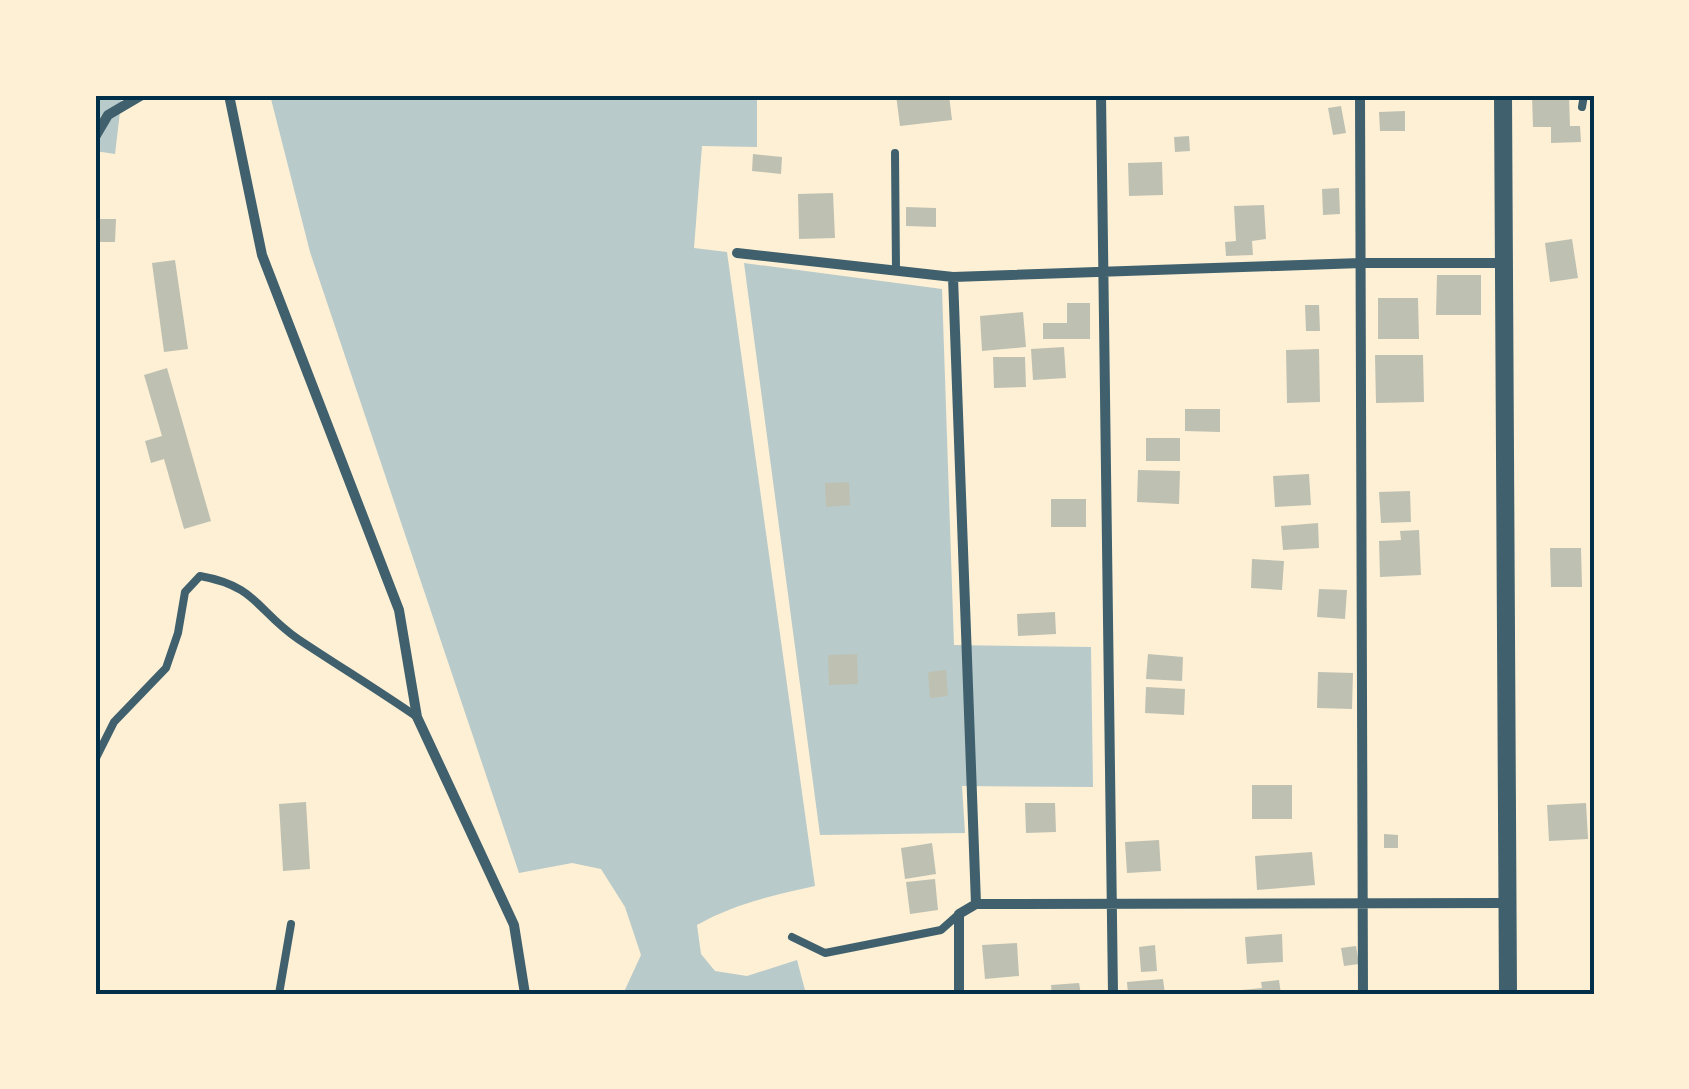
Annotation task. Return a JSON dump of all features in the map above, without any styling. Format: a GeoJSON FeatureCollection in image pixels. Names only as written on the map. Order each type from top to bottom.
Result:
{"type":"FeatureCollection","features":[{"type":"Feature","properties":{"kind":"street"},"geometry":{"type":"LineString","coordinates":[[95,137],[108,116],[142,95]]}},
{"type":"Feature","properties":{"kind":"street"},"geometry":{"type":"LineString","coordinates":[[229,95],[262,256],[398,610],[417,717],[514,925],[525,994]]}},
{"type":"Feature","properties":{"kind":"street"},"geometry":{"type":"LineString","coordinates":[[1101,95],[1113,994]]}},
{"type":"Feature","properties":{"kind":"street"},"geometry":{"type":"LineString","coordinates":[[1360,95],[1363,994]]}},
{"type":"Feature","properties":{"kind":"street"},"geometry":{"type":"LineString","coordinates":[[1503,95],[1508,994]]}},
{"type":"Feature","properties":{"kind":"street"},"geometry":{"type":"LineString","coordinates":[[737,254],[953,277],[1361,263],[1506,263]]}},
{"type":"Feature","properties":{"kind":"street"},"geometry":{"type":"LineString","coordinates":[[953,277],[976,904]]}},
{"type":"Feature","properties":{"kind":"street"},"geometry":{"type":"LineString","coordinates":[[959,994],[960,914],[976,904],[1507,903]]}},
{"type":"Feature","properties":{"kind":"lane"},"geometry":{"type":"LineString","coordinates":[[1582,107],[1584,95]]}},
{"type":"Feature","properties":{"kind":"lane"},"geometry":{"type":"LineString","coordinates":[[895,153],[896,271]]}},
{"type":"Feature","properties":{"kind":"lane"},"geometry":{"type":"LineString","coordinates":[[95,760],[114,722],[166,668],[178,633],[185,592],[200,576],[225,580],[256,598],[293,636],[417,717]]}},
{"type":"Feature","properties":{"kind":"lane"},"geometry":{"type":"LineString","coordinates":[[792,938],[825,953],[941,930],[960,914]]}},
{"type":"Feature","properties":{"kind":"lane"},"geometry":{"type":"LineString","coordinates":[[279,994],[291,924]]}},
{"type":"Feature","properties":{"kind":"shaded area"},"geometry":{"type":"Polygon","coordinates":[[[95,95],[122,95],[115,154],[95,151],[95,95]]]}},
{"type":"Feature","properties":{"kind":"shaded area"},"geometry":{"type":"Polygon","coordinates":[[[270,95],[757,95],[757,147],[702,146],[694,248],[727,252],[815,886],[740,906],[697,925],[701,954],[715,971],[747,976],[797,960],[806,994],[623,994],[641,955],[625,907],[601,869],[572,863],[519,873],[310,252],[270,95]]]}},
{"type":"Feature","properties":{"kind":"shaded area"},"geometry":{"type":"Polygon","coordinates":[[[744,263],[942,289],[954,645],[1091,647],[1093,787],[962,786],[965,833],[820,835],[744,263]]]}},
{"type":"Feature","properties":{"kind":"building"},"geometry":{"type":"Polygon","coordinates":[[[896,95],[949,95],[952,120],[900,126],[896,95]]]}},
{"type":"Feature","properties":{"kind":"building"},"geometry":{"type":"Polygon","coordinates":[[[1532,95],[1569,95],[1570,126],[1580,126],[1581,142],[1551,143],[1551,127],[1533,127],[1532,95]]]}},
{"type":"Feature","properties":{"kind":"building"},"geometry":{"type":"Polygon","coordinates":[[[1341,106],[1346,133],[1333,135],[1328,108],[1341,106]]]}},
{"type":"Feature","properties":{"kind":"building"},"geometry":{"type":"Polygon","coordinates":[[[1405,111],[1405,131],[1380,131],[1379,112],[1405,111]]]}},
{"type":"Feature","properties":{"kind":"building"},"geometry":{"type":"Polygon","coordinates":[[[1189,136],[1190,151],[1175,152],[1174,137],[1189,136]]]}},
{"type":"Feature","properties":{"kind":"building"},"geometry":{"type":"Polygon","coordinates":[[[753,154],[782,157],[781,174],[752,171],[753,154]]]}},
{"type":"Feature","properties":{"kind":"building"},"geometry":{"type":"Polygon","coordinates":[[[1162,162],[1163,195],[1129,196],[1128,163],[1162,162]]]}},
{"type":"Feature","properties":{"kind":"building"},"geometry":{"type":"Polygon","coordinates":[[[1339,188],[1340,214],[1323,215],[1322,189],[1339,188]]]}},
{"type":"Feature","properties":{"kind":"building"},"geometry":{"type":"Polygon","coordinates":[[[833,193],[835,238],[799,239],[798,194],[833,193]]]}},
{"type":"Feature","properties":{"kind":"building"},"geometry":{"type":"Polygon","coordinates":[[[1264,205],[1266,239],[1252,241],[1253,255],[1226,256],[1225,242],[1236,241],[1234,206],[1264,205]]]}},
{"type":"Feature","properties":{"kind":"building"},"geometry":{"type":"Polygon","coordinates":[[[906,207],[936,208],[936,227],[906,226],[906,207]]]}},
{"type":"Feature","properties":{"kind":"building"},"geometry":{"type":"Polygon","coordinates":[[[96,219],[116,219],[115,242],[96,242],[96,219]]]}},
{"type":"Feature","properties":{"kind":"building"},"geometry":{"type":"Polygon","coordinates":[[[1572,239],[1578,278],[1550,282],[1545,243],[1572,239]]]}},
{"type":"Feature","properties":{"kind":"building"},"geometry":{"type":"Polygon","coordinates":[[[175,260],[188,349],[164,352],[152,263],[175,260]]]}},
{"type":"Feature","properties":{"kind":"building"},"geometry":{"type":"Polygon","coordinates":[[[1437,275],[1481,275],[1481,315],[1436,315],[1437,275]]]}},
{"type":"Feature","properties":{"kind":"building"},"geometry":{"type":"Polygon","coordinates":[[[1378,298],[1418,298],[1419,339],[1378,339],[1378,298]]]}},
{"type":"Feature","properties":{"kind":"building"},"geometry":{"type":"Polygon","coordinates":[[[1067,303],[1090,303],[1090,339],[1043,339],[1043,323],[1067,323],[1067,303]]]}},
{"type":"Feature","properties":{"kind":"building"},"geometry":{"type":"Polygon","coordinates":[[[1305,305],[1319,305],[1320,331],[1306,331],[1305,305]]]}},
{"type":"Feature","properties":{"kind":"building"},"geometry":{"type":"Polygon","coordinates":[[[1023,312],[1026,347],[982,351],[980,316],[1023,312]]]}},
{"type":"Feature","properties":{"kind":"building"},"geometry":{"type":"Polygon","coordinates":[[[1064,347],[1066,378],[1033,380],[1031,349],[1064,347]]]}},
{"type":"Feature","properties":{"kind":"building"},"geometry":{"type":"Polygon","coordinates":[[[1319,349],[1320,402],[1287,403],[1286,350],[1319,349]]]}},
{"type":"Feature","properties":{"kind":"building"},"geometry":{"type":"Polygon","coordinates":[[[1375,355],[1423,355],[1424,402],[1376,403],[1375,355]]]}},
{"type":"Feature","properties":{"kind":"building"},"geometry":{"type":"Polygon","coordinates":[[[993,357],[1025,357],[1026,387],[994,388],[993,357]]]}},
{"type":"Feature","properties":{"kind":"building"},"geometry":{"type":"Polygon","coordinates":[[[167,368],[211,521],[184,529],[164,459],[151,463],[145,441],[162,436],[144,375],[167,368]]]}},
{"type":"Feature","properties":{"kind":"building"},"geometry":{"type":"Polygon","coordinates":[[[1185,409],[1220,409],[1220,432],[1185,431],[1185,409]]]}},
{"type":"Feature","properties":{"kind":"building"},"geometry":{"type":"Polygon","coordinates":[[[1146,438],[1180,438],[1180,461],[1146,461],[1146,438]]]}},
{"type":"Feature","properties":{"kind":"building"},"geometry":{"type":"Polygon","coordinates":[[[1138,470],[1180,471],[1179,504],[1137,502],[1138,470]]]}},
{"type":"Feature","properties":{"kind":"building"},"geometry":{"type":"Polygon","coordinates":[[[1309,474],[1311,505],[1275,507],[1273,476],[1309,474]]]}},
{"type":"Feature","properties":{"kind":"building"},"geometry":{"type":"Polygon","coordinates":[[[849,482],[850,505],[826,507],[825,483],[849,482]]]}},
{"type":"Feature","properties":{"kind":"building"},"geometry":{"type":"Polygon","coordinates":[[[1410,491],[1411,522],[1381,523],[1379,492],[1410,491]]]}},
{"type":"Feature","properties":{"kind":"building"},"geometry":{"type":"Polygon","coordinates":[[[1051,499],[1086,499],[1086,527],[1051,527],[1051,499]]]}},
{"type":"Feature","properties":{"kind":"building"},"geometry":{"type":"Polygon","coordinates":[[[1318,523],[1319,548],[1283,550],[1281,526],[1318,523]]]}},
{"type":"Feature","properties":{"kind":"building"},"geometry":{"type":"Polygon","coordinates":[[[1419,530],[1421,575],[1380,577],[1379,541],[1401,540],[1400,531],[1419,530]]]}},
{"type":"Feature","properties":{"kind":"building"},"geometry":{"type":"Polygon","coordinates":[[[1550,548],[1581,548],[1582,587],[1551,587],[1550,548]]]}},
{"type":"Feature","properties":{"kind":"building"},"geometry":{"type":"Polygon","coordinates":[[[1252,559],[1284,561],[1282,590],[1251,588],[1252,559]]]}},
{"type":"Feature","properties":{"kind":"building"},"geometry":{"type":"Polygon","coordinates":[[[1319,589],[1347,590],[1345,619],[1317,617],[1319,589]]]}},
{"type":"Feature","properties":{"kind":"building"},"geometry":{"type":"Polygon","coordinates":[[[1055,612],[1056,634],[1018,636],[1017,614],[1055,612]]]}},
{"type":"Feature","properties":{"kind":"building"},"geometry":{"type":"Polygon","coordinates":[[[857,654],[858,684],[829,685],[828,655],[857,654]]]}},
{"type":"Feature","properties":{"kind":"building"},"geometry":{"type":"Polygon","coordinates":[[[1148,654],[1183,657],[1182,681],[1146,679],[1148,654]]]}},
{"type":"Feature","properties":{"kind":"building"},"geometry":{"type":"Polygon","coordinates":[[[946,670],[948,696],[930,698],[928,672],[946,670]]]}},
{"type":"Feature","properties":{"kind":"building"},"geometry":{"type":"Polygon","coordinates":[[[1318,672],[1353,673],[1352,709],[1317,708],[1318,672]]]}},
{"type":"Feature","properties":{"kind":"building"},"geometry":{"type":"Polygon","coordinates":[[[1146,687],[1185,689],[1184,715],[1145,713],[1146,687]]]}},
{"type":"Feature","properties":{"kind":"building"},"geometry":{"type":"Polygon","coordinates":[[[1252,785],[1292,785],[1292,819],[1252,819],[1252,785]]]}},
{"type":"Feature","properties":{"kind":"building"},"geometry":{"type":"Polygon","coordinates":[[[306,802],[310,869],[283,871],[279,804],[306,802]]]}},
{"type":"Feature","properties":{"kind":"building"},"geometry":{"type":"Polygon","coordinates":[[[1025,803],[1055,803],[1056,832],[1026,833],[1025,803]]]}},
{"type":"Feature","properties":{"kind":"building"},"geometry":{"type":"Polygon","coordinates":[[[1586,803],[1588,839],[1549,841],[1547,805],[1586,803]]]}},
{"type":"Feature","properties":{"kind":"building"},"geometry":{"type":"Polygon","coordinates":[[[1384,834],[1398,835],[1398,848],[1384,848],[1384,834]]]}},
{"type":"Feature","properties":{"kind":"building"},"geometry":{"type":"Polygon","coordinates":[[[1159,840],[1161,871],[1127,873],[1125,842],[1159,840]]]}},
{"type":"Feature","properties":{"kind":"building"},"geometry":{"type":"Polygon","coordinates":[[[932,843],[936,874],[905,879],[901,848],[932,843]]]}},
{"type":"Feature","properties":{"kind":"building"},"geometry":{"type":"Polygon","coordinates":[[[1312,852],[1315,885],[1257,890],[1255,856],[1312,852]]]}},
{"type":"Feature","properties":{"kind":"building"},"geometry":{"type":"Polygon","coordinates":[[[935,879],[938,910],[910,914],[906,882],[935,879]]]}},
{"type":"Feature","properties":{"kind":"building"},"geometry":{"type":"Polygon","coordinates":[[[1282,934],[1283,962],[1247,964],[1245,937],[1282,934]]]}},
{"type":"Feature","properties":{"kind":"building"},"geometry":{"type":"Polygon","coordinates":[[[1017,943],[1019,976],[985,979],[982,945],[1017,943]]]}},
{"type":"Feature","properties":{"kind":"building"},"geometry":{"type":"Polygon","coordinates":[[[1155,945],[1157,971],[1141,972],[1139,947],[1155,945]]]}},
{"type":"Feature","properties":{"kind":"building"},"geometry":{"type":"Polygon","coordinates":[[[1356,946],[1359,964],[1344,966],[1341,948],[1356,946]]]}},
{"type":"Feature","properties":{"kind":"building"},"geometry":{"type":"Polygon","coordinates":[[[1163,979],[1165,994],[1128,994],[1127,982],[1163,979]]]}},
{"type":"Feature","properties":{"kind":"building"},"geometry":{"type":"Polygon","coordinates":[[[1279,980],[1281,994],[1242,994],[1242,990],[1262,988],[1261,982],[1279,980]]]}},
{"type":"Feature","properties":{"kind":"building"},"geometry":{"type":"Polygon","coordinates":[[[1079,983],[1081,994],[1052,994],[1051,985],[1079,983]]]}},
{"type":"Feature","properties":{"kind":"building"},"geometry":{"type":"Polygon","coordinates":[[[1384,990],[1420,990],[1420,994],[1384,994],[1384,990]]]}}]}
